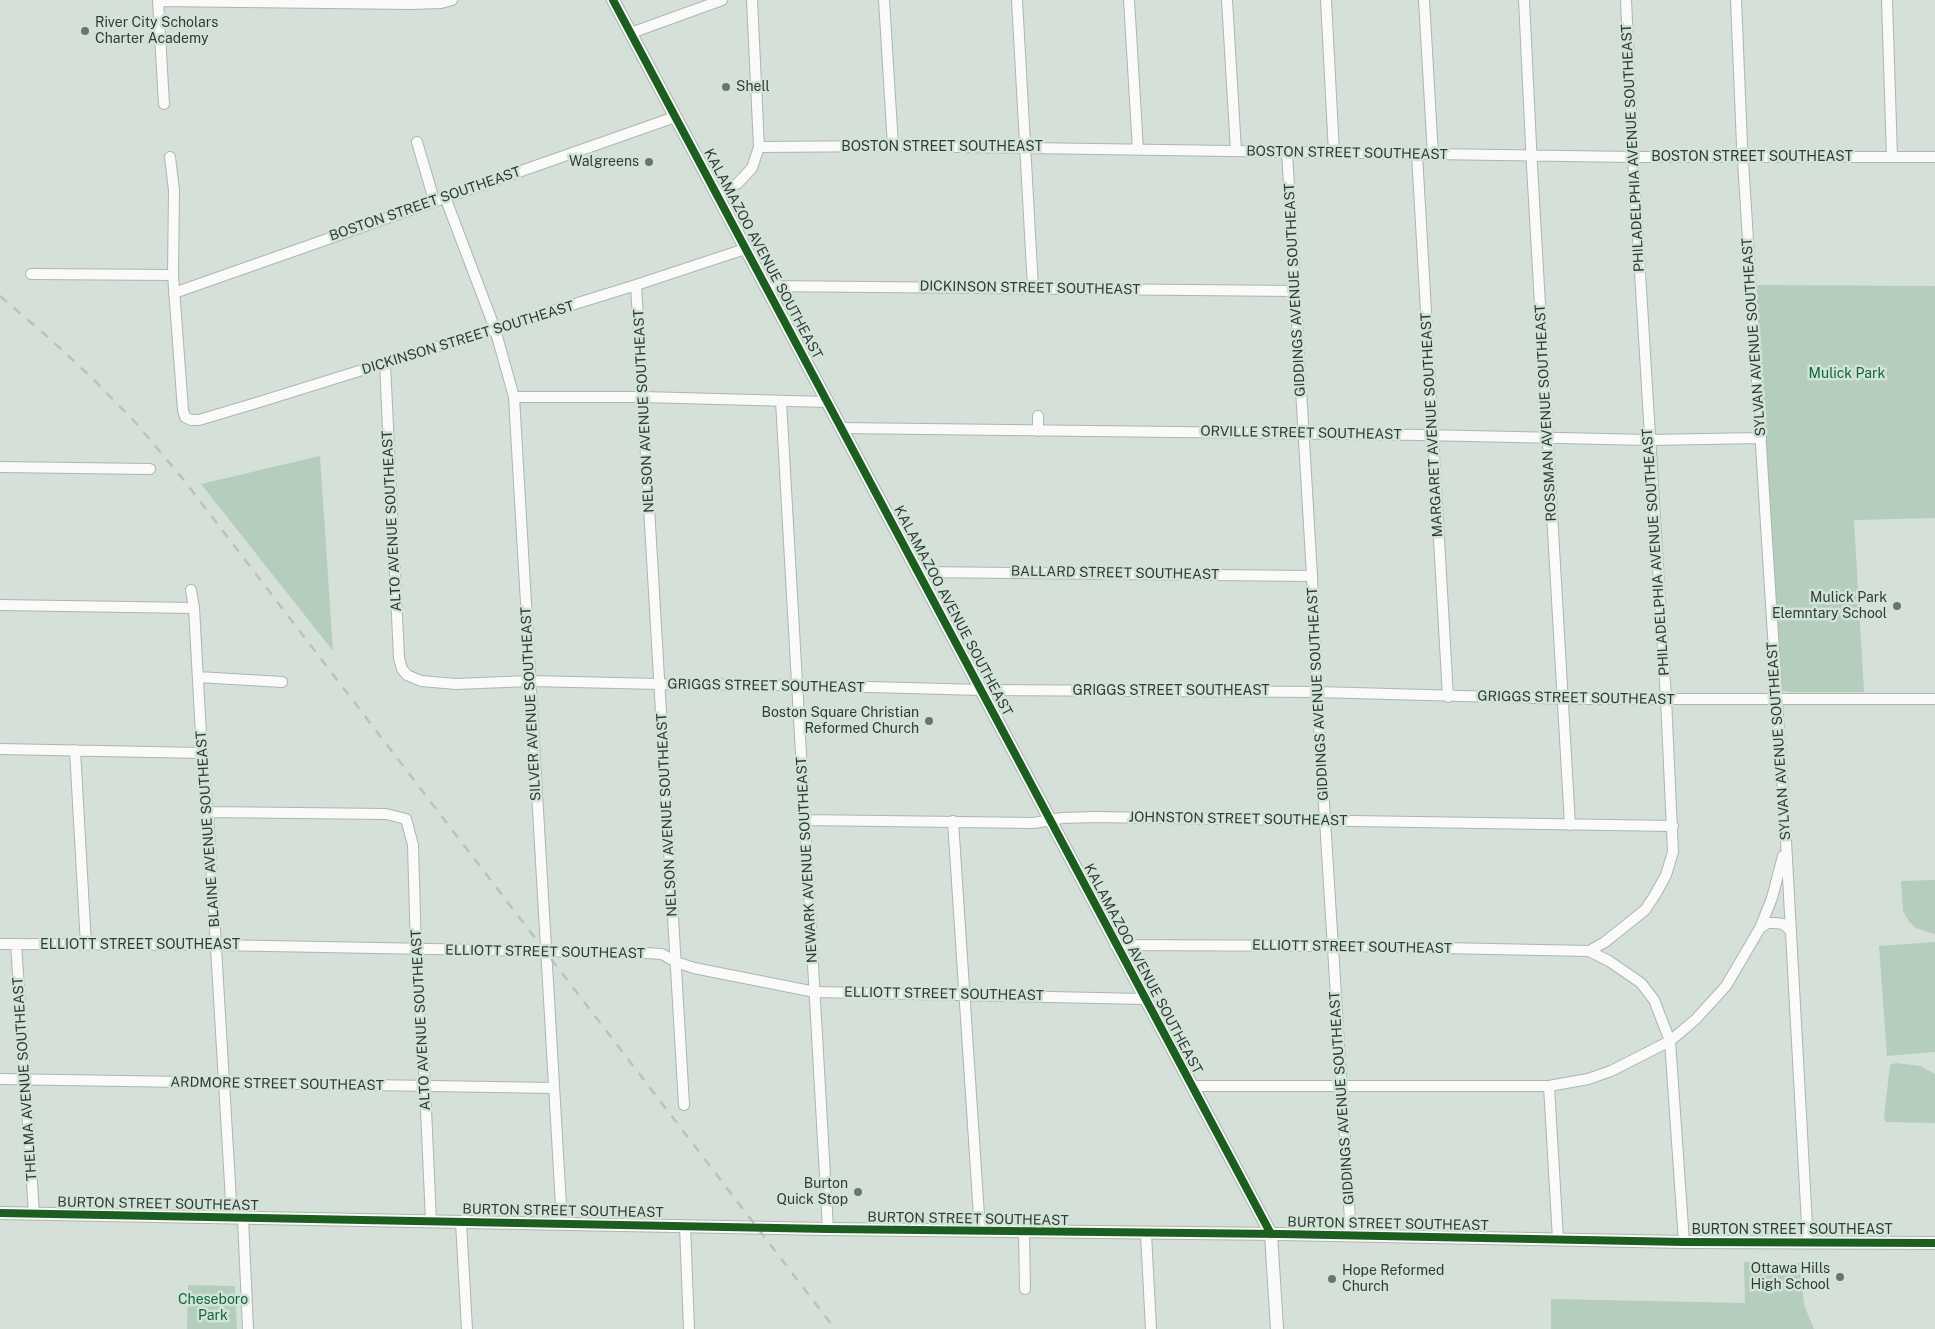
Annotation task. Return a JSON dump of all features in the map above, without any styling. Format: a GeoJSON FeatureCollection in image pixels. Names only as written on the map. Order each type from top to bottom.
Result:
{"type":"FeatureCollection","features":[{"type":"Feature","properties":{"kind":"main road","name":"KALAMAZOO AVENUE SOUTHEAST"},"geometry":{"type":"LineString","coordinates":[[613,0],[917,572],[982,690],[1115,945],[1271,1234],[1277,1329]]}},
{"type":"Feature","properties":{"kind":"main road","name":"BURTON STREET SOUTHEAST"},"geometry":{"type":"LineString","coordinates":[[0,1213],[1146,1234],[1271,1234],[1684,1242],[1935,1243]]}},
{"type":"Feature","properties":{"kind":"street"},"geometry":{"type":"LineString","coordinates":[[164,104],[158,1],[410,4],[441,3],[452,0]]}},
{"type":"Feature","properties":{"kind":"street"},"geometry":{"type":"LineString","coordinates":[[631,33],[722,0]]}},
{"type":"Feature","properties":{"kind":"street"},"geometry":{"type":"LineString","coordinates":[[718,195],[738,183],[752,168],[759,147],[752,0]]}},
{"type":"Feature","properties":{"kind":"street"},"geometry":{"type":"LineString","coordinates":[[884,0],[893,146]]}},
{"type":"Feature","properties":{"kind":"street"},"geometry":{"type":"LineString","coordinates":[[1017,0],[1033,288]]}},
{"type":"Feature","properties":{"kind":"street"},"geometry":{"type":"LineString","coordinates":[[1129,0],[1138,150]]}},
{"type":"Feature","properties":{"kind":"street"},"geometry":{"type":"LineString","coordinates":[[1227,0],[1236,151]]}},
{"type":"Feature","properties":{"kind":"street"},"geometry":{"type":"LineString","coordinates":[[1326,0],[1334,153]]}},
{"type":"Feature","properties":{"kind":"street"},"geometry":{"type":"LineString","coordinates":[[1424,0],[1433,155]]}},
{"type":"Feature","properties":{"kind":"street","name":"ROSSMAN AVENUE SOUTHEAST"},"geometry":{"type":"LineString","coordinates":[[1524,0],[1531,156],[1570,825]]}},
{"type":"Feature","properties":{"kind":"street","name":"PHILADELPHIA AVENUE SOUTHEAST"},"geometry":{"type":"LineString","coordinates":[[1588,951],[1605,942],[1645,910],[1666,875],[1673,852],[1666,700],[1633,157],[1626,0]]}},
{"type":"Feature","properties":{"kind":"street","name":"SYLVAN AVENUE SOUTHEAST"},"geometry":{"type":"LineString","coordinates":[[1736,0],[1743,157],[1786,841],[1808,1243]]}},
{"type":"Feature","properties":{"kind":"street"},"geometry":{"type":"LineString","coordinates":[[1887,0],[1892,157]]}},
{"type":"Feature","properties":{"kind":"street","name":"BOSTON STREET SOUTHEAST"},"geometry":{"type":"LineString","coordinates":[[174,293],[434,200],[675,117]]}},
{"type":"Feature","properties":{"kind":"street"},"geometry":{"type":"LineString","coordinates":[[417,142],[434,200]]}},
{"type":"Feature","properties":{"kind":"street","name":"BOSTON STREET SOUTHEAST"},"geometry":{"type":"LineString","coordinates":[[759,147],[893,146],[1633,157],[1935,157]]}},
{"type":"Feature","properties":{"kind":"street","name":"GIDDINGS AVENUE SOUTHEAST"},"geometry":{"type":"LineString","coordinates":[[1287,152],[1317,692],[1351,1236]]}},
{"type":"Feature","properties":{"kind":"street","name":"MARGARET AVENUE SOUTHEAST"},"geometry":{"type":"LineString","coordinates":[[1417,154],[1448,696]]}},
{"type":"Feature","properties":{"kind":"street"},"geometry":{"type":"LineString","coordinates":[[170,157],[175,198],[174,293]]}},
{"type":"Feature","properties":{"kind":"street","name":"SILVER AVENUE SOUTHEAST"},"geometry":{"type":"LineString","coordinates":[[445,197],[495,329],[514,397],[562,1223]]}},
{"type":"Feature","properties":{"kind":"street","name":"DICKINSON STREET SOUTHEAST"},"geometry":{"type":"LineString","coordinates":[[174,293],[183,410],[185,417],[188,419],[199,420],[384,364],[745,249]]}},
{"type":"Feature","properties":{"kind":"street"},"geometry":{"type":"LineString","coordinates":[[31,274],[173,275]]}},
{"type":"Feature","properties":{"kind":"street","name":"NELSON AVENUE SOUTHEAST"},"geometry":{"type":"LineString","coordinates":[[636,285],[684,1106]]}},
{"type":"Feature","properties":{"kind":"street","name":"DICKINSON STREET SOUTHEAST"},"geometry":{"type":"LineString","coordinates":[[766,286],[1295,291]]}},
{"type":"Feature","properties":{"kind":"street","name":"ALTO AVENUE SOUTHEAST"},"geometry":{"type":"LineString","coordinates":[[384,364],[399,658],[402,669],[408,676]]}},
{"type":"Feature","properties":{"kind":"street"},"geometry":{"type":"LineString","coordinates":[[514,397],[643,397],[827,402]]}},
{"type":"Feature","properties":{"kind":"street","name":"NEWARK AVENUE SOUTHEAST"},"geometry":{"type":"LineString","coordinates":[[781,401],[828,1229]]}},
{"type":"Feature","properties":{"kind":"street"},"geometry":{"type":"LineString","coordinates":[[1038,416],[1038,430]]}},
{"type":"Feature","properties":{"kind":"street","name":"ORVILLE STREET SOUTHEAST"},"geometry":{"type":"LineString","coordinates":[[842,428],[1548,436],[1649,440],[1761,438]]}},
{"type":"Feature","properties":{"kind":"street"},"geometry":{"type":"LineString","coordinates":[[0,467],[150,469]]}},
{"type":"Feature","properties":{"kind":"street","name":"BALLARD STREET SOUTHEAST"},"geometry":{"type":"LineString","coordinates":[[917,572],[1312,576]]}},
{"type":"Feature","properties":{"kind":"street","name":"BLAINE AVENUE SOUTHEAST"},"geometry":{"type":"LineString","coordinates":[[191,590],[194,608],[202,752],[208,812],[224,1084],[248,1329]]}},
{"type":"Feature","properties":{"kind":"street"},"geometry":{"type":"LineString","coordinates":[[0,605],[194,608]]}},
{"type":"Feature","properties":{"kind":"street","name":"GRIGGS STREET SOUTHEAST"},"geometry":{"type":"LineString","coordinates":[[408,676],[421,680],[456,684],[530,681],[982,690],[1317,692],[1666,700],[1935,699]]}},
{"type":"Feature","properties":{"kind":"street"},"geometry":{"type":"LineString","coordinates":[[198,677],[282,682]]}},
{"type":"Feature","properties":{"kind":"street"},"geometry":{"type":"LineString","coordinates":[[0,749],[202,752]]}},
{"type":"Feature","properties":{"kind":"street"},"geometry":{"type":"LineString","coordinates":[[75,750],[86,945]]}},
{"type":"Feature","properties":{"kind":"street","name":"ALTO AVENUE SOUTHEAST"},"geometry":{"type":"LineString","coordinates":[[208,812],[386,814],[406,819],[412,845],[416,950],[426,1087],[431,1221]]}},
{"type":"Feature","properties":{"kind":"street","name":"JOHNSTON STREET SOUTHEAST"},"geometry":{"type":"LineString","coordinates":[[804,820],[1034,823],[1062,818],[1095,817],[1673,826]]}},
{"type":"Feature","properties":{"kind":"street"},"geometry":{"type":"LineString","coordinates":[[953,821],[980,1231]]}},
{"type":"Feature","properties":{"kind":"street"},"geometry":{"type":"LineString","coordinates":[[1191,1086],[1549,1086],[1588,1079],[1611,1071],[1670,1041],[1696,1019],[1726,986],[1760,928],[1772,898],[1786,841]]}},
{"type":"Feature","properties":{"kind":"street"},"geometry":{"type":"LineString","coordinates":[[1760,928],[1768,923],[1775,923],[1783,924],[1791,931]]}},
{"type":"Feature","properties":{"kind":"street","name":"ELLIOTT STREET SOUTHEAST"},"geometry":{"type":"LineString","coordinates":[[0,944],[215,945],[645,953],[662,954],[676,962],[694,968],[815,992],[1144,998]]}},
{"type":"Feature","properties":{"kind":"street","name":"THELMA AVENUE SOUTHEAST"},"geometry":{"type":"LineString","coordinates":[[16,944],[34,1213]]}},
{"type":"Feature","properties":{"kind":"street","name":"ELLIOTT STREET SOUTHEAST"},"geometry":{"type":"LineString","coordinates":[[1115,945],[1332,946],[1588,951]]}},
{"type":"Feature","properties":{"kind":"street"},"geometry":{"type":"LineString","coordinates":[[1588,951],[1609,961],[1640,983],[1654,1000],[1670,1041],[1684,1242]]}},
{"type":"Feature","properties":{"kind":"street","name":"ARDMORE STREET SOUTHEAST"},"geometry":{"type":"LineString","coordinates":[[0,1079],[554,1088]]}},
{"type":"Feature","properties":{"kind":"street"},"geometry":{"type":"LineString","coordinates":[[1549,1086],[1558,1239]]}},
{"type":"Feature","properties":{"kind":"street"},"geometry":{"type":"LineString","coordinates":[[461,1222],[467,1329]]}},
{"type":"Feature","properties":{"kind":"street"},"geometry":{"type":"LineString","coordinates":[[685,1226],[689,1329]]}},
{"type":"Feature","properties":{"kind":"street"},"geometry":{"type":"LineString","coordinates":[[1024,1232],[1025,1289]]}},
{"type":"Feature","properties":{"kind":"street"},"geometry":{"type":"LineString","coordinates":[[1146,1234],[1151,1329]]}},
{"type":"Feature","properties":{"kind":"green space","name":"Mulick Park"},"geometry":{"type":"Polygon","coordinates":[[[1757,285],[1935,286],[1935,518],[1854,520],[1864,692],[1789,692],[1783,691],[1782,688],[1761,451],[1757,285]]]}},
{"type":"Feature","properties":{"kind":"green space"},"geometry":{"type":"Polygon","coordinates":[[[320,456],[333,651],[201,484],[320,456]]]}},
{"type":"Feature","properties":{"kind":"green space"},"geometry":{"type":"Polygon","coordinates":[[[1935,880],[1935,934],[1916,928],[1909,922],[1903,911],[1901,881],[1935,880]]]}},
{"type":"Feature","properties":{"kind":"green space"},"geometry":{"type":"Polygon","coordinates":[[[1935,942],[1935,1052],[1887,1056],[1879,946],[1935,942]]]}},
{"type":"Feature","properties":{"kind":"green space"},"geometry":{"type":"Polygon","coordinates":[[[1896,1063],[1921,1066],[1935,1074],[1935,1123],[1886,1122],[1884,1117],[1890,1065],[1896,1063]]]}},
{"type":"Feature","properties":{"kind":"green space"},"geometry":{"type":"Polygon","coordinates":[[[1744,1262],[1800,1263],[1804,1305],[1814,1329],[1551,1329],[1551,1299],[1745,1303],[1744,1262]]]}},
{"type":"Feature","properties":{"kind":"green space","name":"Cheseboro Park"},"geometry":{"type":"Polygon","coordinates":[[[188,1285],[235,1286],[237,1329],[187,1329],[188,1285]]]}},
{"type":"Feature","properties":{"kind":"railway"},"geometry":{"type":"LineString","coordinates":[[0,296],[90,376],[136,423],[183,479],[835,1329]]}},
{"type":"Feature","properties":{"kind":"cycle path"},"geometry":{"type":"LineString","coordinates":[[613,0],[1271,1234]]}},
{"type":"Feature","properties":{"kind":"cycle path"},"geometry":{"type":"LineString","coordinates":[[0,1213],[828,1229],[1280,1234],[1684,1242],[1935,1243]]}},
{"type":"Feature","properties":{"kind":"place","name":"River City Scholars Charter Academy"},"geometry":{"type":"Point","coordinates":[85,31]}},
{"type":"Feature","properties":{"kind":"place","name":"Shell"},"geometry":{"type":"Point","coordinates":[726,87]}},
{"type":"Feature","properties":{"kind":"place","name":"Walgreens"},"geometry":{"type":"Point","coordinates":[649,162]}},
{"type":"Feature","properties":{"kind":"place","name":"Mulick Park Elemntary School"},"geometry":{"type":"Point","coordinates":[1897,606]}},
{"type":"Feature","properties":{"kind":"place","name":"Boston Square Christian Reformed Church"},"geometry":{"type":"Point","coordinates":[929,721]}},
{"type":"Feature","properties":{"kind":"place","name":"Burton Quick Stop"},"geometry":{"type":"Point","coordinates":[858,1192]}},
{"type":"Feature","properties":{"kind":"place","name":"Ottawa Hills High School"},"geometry":{"type":"Point","coordinates":[1840,1277]}},
{"type":"Feature","properties":{"kind":"place","name":"Hope Reformed Church"},"geometry":{"type":"Point","coordinates":[1332,1279]}}]}
